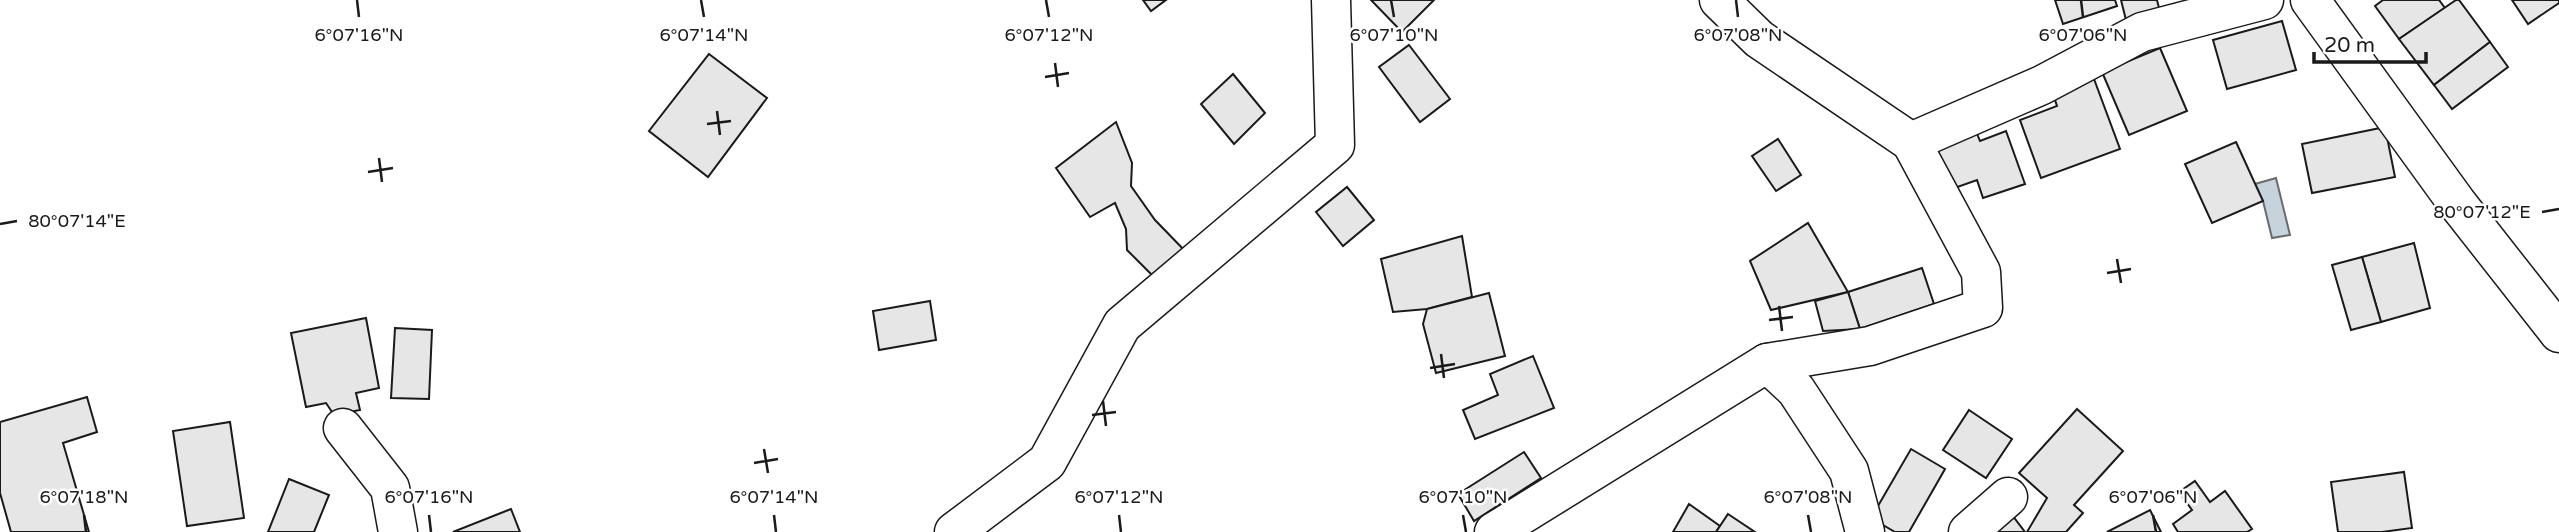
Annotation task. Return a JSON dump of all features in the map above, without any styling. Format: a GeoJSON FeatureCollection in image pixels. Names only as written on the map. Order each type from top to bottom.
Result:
{"type":"FeatureCollection","features":[{"type":"Feature","properties":{"kind":"street"},"geometry":{"type":"LineString","coordinates":[[954,532],[1047,462],[1122,325],[1335,145],[1331,0]]}},
{"type":"Feature","properties":{"kind":"street"},"geometry":{"type":"LineString","coordinates":[[1494,532],[1767,363],[1870,346],[1983,307],[1982,272],[1911,142],[1759,39],[1719,0]]}},
{"type":"Feature","properties":{"kind":"street"},"geometry":{"type":"LineString","coordinates":[[1911,142],[2042,85],[2142,32],[2264,0]]}},
{"type":"Feature","properties":{"kind":"street"},"geometry":{"type":"LineString","coordinates":[[2310,0],[2457,203],[2559,333]]}},
{"type":"Feature","properties":{"kind":"street"},"geometry":{"type":"LineString","coordinates":[[1767,363],[1796,390],[1849,471],[1865,532]]}},
{"type":"Feature","properties":{"kind":"street"},"geometry":{"type":"LineString","coordinates":[[344,428],[390,488],[398,532]]}},
{"type":"Feature","properties":{"kind":"street"},"geometry":{"type":"LineString","coordinates":[[1968,532],[2008,497]]}},
{"type":"Feature","properties":{"kind":"shaded area"},"geometry":{"type":"Polygon","coordinates":[[[2276,178],[2290,235],[2272,238],[2263,201],[2255,184],[2276,178]]]}},
{"type":"Feature","properties":{"kind":"building"},"geometry":{"type":"Polygon","coordinates":[[[1143,0],[1166,0],[1151,11],[1143,0]]]}},
{"type":"Feature","properties":{"kind":"building"},"geometry":{"type":"Polygon","coordinates":[[[1371,0],[1434,0],[1402,32],[1371,0]]]}},
{"type":"Feature","properties":{"kind":"building"},"geometry":{"type":"Polygon","coordinates":[[[2055,0],[2115,0],[2117,6],[2063,24],[2055,0]]]}},
{"type":"Feature","properties":{"kind":"building"},"geometry":{"type":"Polygon","coordinates":[[[2121,0],[2157,0],[2160,12],[2126,20],[2121,0]]]}},
{"type":"Feature","properties":{"kind":"building"},"geometry":{"type":"Polygon","coordinates":[[[2383,0],[2439,0],[2445,8],[2399,39],[2375,6],[2383,0]]]}},
{"type":"Feature","properties":{"kind":"building"},"geometry":{"type":"Polygon","coordinates":[[[2459,0],[2490,42],[2434,85],[2399,39],[2459,0]]]}},
{"type":"Feature","properties":{"kind":"building"},"geometry":{"type":"Polygon","coordinates":[[[2512,0],[2559,0],[2559,3],[2528,24],[2512,0]]]}},
{"type":"Feature","properties":{"kind":"building"},"geometry":{"type":"Polygon","coordinates":[[[2282,21],[2296,70],[2227,89],[2213,40],[2282,21]]]}},
{"type":"Feature","properties":{"kind":"building"},"geometry":{"type":"Polygon","coordinates":[[[2490,42],[2508,67],[2452,109],[2434,85],[2490,42]]]}},
{"type":"Feature","properties":{"kind":"building"},"geometry":{"type":"Polygon","coordinates":[[[1409,45],[1450,99],[1420,122],[1379,67],[1409,45]]]}},
{"type":"Feature","properties":{"kind":"building"},"geometry":{"type":"Polygon","coordinates":[[[2160,48],[2187,111],[2129,135],[2102,72],[2160,48]]]}},
{"type":"Feature","properties":{"kind":"building"},"geometry":{"type":"Polygon","coordinates":[[[709,54],[767,98],[708,177],[649,131],[709,54]]]}},
{"type":"Feature","properties":{"kind":"building"},"geometry":{"type":"Polygon","coordinates":[[[1233,74],[1265,113],[1234,144],[1201,104],[1233,74]]]}},
{"type":"Feature","properties":{"kind":"building"},"geometry":{"type":"Polygon","coordinates":[[[2094,79],[2120,149],[2041,178],[2020,120],[2057,106],[2053,94],[2094,79]]]}},
{"type":"Feature","properties":{"kind":"building"},"geometry":{"type":"Polygon","coordinates":[[[1116,122],[1132,163],[1131,186],[1155,220],[1189,255],[1160,283],[1127,250],[1126,229],[1115,203],[1090,217],[1056,168],[1116,122]]]}},
{"type":"Feature","properties":{"kind":"building"},"geometry":{"type":"Polygon","coordinates":[[[2385,127],[2395,177],[2312,193],[2302,144],[2385,127]]]}},
{"type":"Feature","properties":{"kind":"building"},"geometry":{"type":"Polygon","coordinates":[[[1976,131],[1980,141],[2006,131],[2025,184],[1983,198],[1977,180],[1949,190],[1933,146],[1976,131]]]}},
{"type":"Feature","properties":{"kind":"building"},"geometry":{"type":"Polygon","coordinates":[[[1778,139],[1801,175],[1776,191],[1752,156],[1778,139]]]}},
{"type":"Feature","properties":{"kind":"building"},"geometry":{"type":"Polygon","coordinates":[[[2236,142],[2263,201],[2212,223],[2185,164],[2236,142]]]}},
{"type":"Feature","properties":{"kind":"building"},"geometry":{"type":"Polygon","coordinates":[[[1347,187],[1374,220],[1343,246],[1316,212],[1347,187]]]}},
{"type":"Feature","properties":{"kind":"building"},"geometry":{"type":"Polygon","coordinates":[[[1808,223],[1848,292],[1771,310],[1750,261],[1808,223]]]}},
{"type":"Feature","properties":{"kind":"building"},"geometry":{"type":"Polygon","coordinates":[[[1462,236],[1472,297],[1427,309],[1393,312],[1381,259],[1462,236]]]}},
{"type":"Feature","properties":{"kind":"building"},"geometry":{"type":"Polygon","coordinates":[[[2414,243],[2430,308],[2381,322],[2362,257],[2414,243]]]}},
{"type":"Feature","properties":{"kind":"building"},"geometry":{"type":"Polygon","coordinates":[[[2362,257],[2381,322],[2351,330],[2332,265],[2362,257]]]}},
{"type":"Feature","properties":{"kind":"building"},"geometry":{"type":"Polygon","coordinates":[[[1922,268],[1934,304],[1860,329],[1848,292],[1922,268]]]}},
{"type":"Feature","properties":{"kind":"building"},"geometry":{"type":"Polygon","coordinates":[[[1848,292],[1860,329],[1823,331],[1815,301],[1848,292]]]}},
{"type":"Feature","properties":{"kind":"building"},"geometry":{"type":"Polygon","coordinates":[[[1489,293],[1505,356],[1436,373],[1423,324],[1427,309],[1489,293]]]}},
{"type":"Feature","properties":{"kind":"building"},"geometry":{"type":"Polygon","coordinates":[[[930,301],[936,340],[879,350],[873,311],[930,301]]]}},
{"type":"Feature","properties":{"kind":"building"},"geometry":{"type":"Polygon","coordinates":[[[366,318],[379,388],[356,393],[360,410],[334,415],[326,403],[306,407],[291,333],[366,318]]]}},
{"type":"Feature","properties":{"kind":"building"},"geometry":{"type":"Polygon","coordinates":[[[395,328],[432,330],[429,399],[391,398],[395,328]]]}},
{"type":"Feature","properties":{"kind":"building"},"geometry":{"type":"Polygon","coordinates":[[[1533,356],[1554,408],[1475,439],[1463,410],[1498,395],[1490,374],[1533,356]]]}},
{"type":"Feature","properties":{"kind":"building"},"geometry":{"type":"Polygon","coordinates":[[[87,397],[97,432],[63,443],[89,532],[11,532],[0,493],[0,422],[87,397]]]}},
{"type":"Feature","properties":{"kind":"building"},"geometry":{"type":"Polygon","coordinates":[[[2077,409],[2123,451],[2074,505],[2083,513],[2066,532],[2027,532],[2047,498],[2019,473],[2077,409]]]}},
{"type":"Feature","properties":{"kind":"building"},"geometry":{"type":"Polygon","coordinates":[[[1969,410],[2012,439],[1986,478],[1943,450],[1969,410]]]}},
{"type":"Feature","properties":{"kind":"building"},"geometry":{"type":"Polygon","coordinates":[[[230,422],[244,518],[187,526],[173,431],[230,422]]]}},
{"type":"Feature","properties":{"kind":"building"},"geometry":{"type":"Polygon","coordinates":[[[1911,449],[1945,469],[1909,532],[1895,532],[1871,518],[1911,449]]]}},
{"type":"Feature","properties":{"kind":"building"},"geometry":{"type":"Polygon","coordinates":[[[1524,452],[1541,478],[1474,521],[1458,494],[1524,452]]]}},
{"type":"Feature","properties":{"kind":"building"},"geometry":{"type":"Polygon","coordinates":[[[2404,472],[2412,528],[2382,532],[2338,532],[2331,482],[2404,472]]]}},
{"type":"Feature","properties":{"kind":"building"},"geometry":{"type":"Polygon","coordinates":[[[289,479],[329,495],[314,532],[268,532],[289,479]]]}},
{"type":"Feature","properties":{"kind":"building"},"geometry":{"type":"Polygon","coordinates":[[[2195,481],[2210,502],[2225,491],[2252,529],[2247,532],[2178,532],[2173,524],[2192,510],[2179,492],[2195,481]]]}},
{"type":"Feature","properties":{"kind":"building"},"geometry":{"type":"Polygon","coordinates":[[[1689,504],[1720,526],[1716,532],[1673,532],[1689,504]]]}},
{"type":"Feature","properties":{"kind":"building"},"geometry":{"type":"Polygon","coordinates":[[[2006,507],[2025,532],[1982,532],[2006,507]]]}},
{"type":"Feature","properties":{"kind":"building"},"geometry":{"type":"Polygon","coordinates":[[[511,509],[520,532],[453,532],[511,509]]]}},
{"type":"Feature","properties":{"kind":"building"},"geometry":{"type":"Polygon","coordinates":[[[2150,510],[2161,532],[2107,532],[2150,510]]]}},
{"type":"Feature","properties":{"kind":"building"},"geometry":{"type":"Polygon","coordinates":[[[1728,514],[1755,532],[1716,532],[1728,514]]]}}]}
